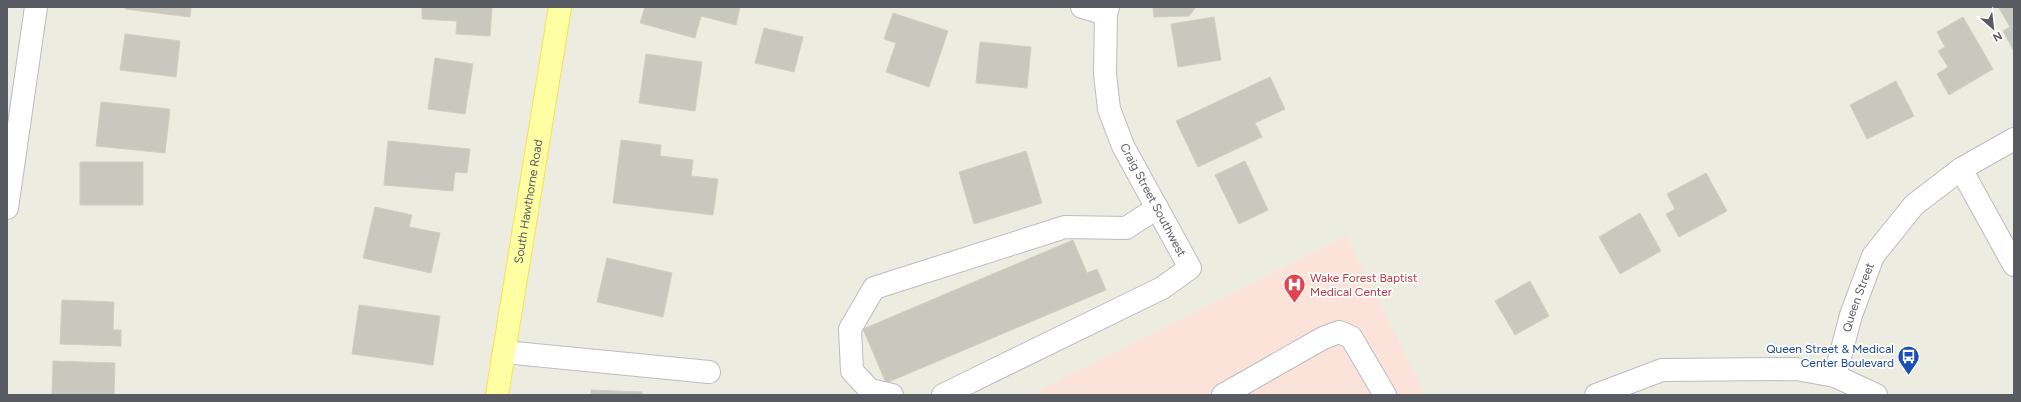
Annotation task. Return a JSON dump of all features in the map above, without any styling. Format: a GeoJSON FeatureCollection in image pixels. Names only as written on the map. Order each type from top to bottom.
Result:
{"type":"FeatureCollection","features":[{"type":"Feature","properties":{"kind":"main road","name":"South Hawthorne Road"},"geometry":{"type":"LineString","coordinates":[[497,395],[560,7]]}},
{"type":"Feature","properties":{"kind":"street"},"geometry":{"type":"LineString","coordinates":[[7,208],[36,7]]}},
{"type":"Feature","properties":{"kind":"street","name":"Craig Street Southwest"},"geometry":{"type":"LineString","coordinates":[[943,395],[1162,288],[1190,268],[1123,146],[1109,109],[1105,74],[1107,10],[1082,7]]}},
{"type":"Feature","properties":{"kind":"street","name":"Queen Street"},"geometry":{"type":"LineString","coordinates":[[1835,376],[1851,315],[1873,256],[1914,205],[1961,169],[2014,138]]}},
{"type":"Feature","properties":{"kind":"street"},"geometry":{"type":"LineString","coordinates":[[1961,169],[2014,265]]}},
{"type":"Feature","properties":{"kind":"street"},"geometry":{"type":"LineString","coordinates":[[892,395],[870,390],[852,372],[850,329],[874,288],[1065,227],[1126,228],[1157,208]]}},
{"type":"Feature","properties":{"kind":"street"},"geometry":{"type":"LineString","coordinates":[[1223,395],[1323,338],[1339,332],[1351,337],[1385,395]]}},
{"type":"Feature","properties":{"kind":"street"},"geometry":{"type":"LineString","coordinates":[[504,352],[709,372]]}},
{"type":"Feature","properties":{"kind":"street"},"geometry":{"type":"LineString","coordinates":[[1596,395],[1662,370],[1796,368],[1835,376],[1876,395]]}},
{"type":"Feature","properties":{"kind":"shaded area","name":"Wake Forest Baptist Medical Center"},"geometry":{"type":"Polygon","coordinates":[[[1346,236],[1425,395],[1033,395],[1069,375],[1346,236]]]}},
{"type":"Feature","properties":{"kind":"building"},"geometry":{"type":"Polygon","coordinates":[[[126,7],[191,7],[190,17],[125,9],[126,7]]]}},
{"type":"Feature","properties":{"kind":"building"},"geometry":{"type":"Polygon","coordinates":[[[422,7],[492,7],[490,36],[456,34],[457,21],[422,19],[422,7]]]}},
{"type":"Feature","properties":{"kind":"building"},"geometry":{"type":"Polygon","coordinates":[[[645,7],[740,7],[736,25],[701,16],[695,38],[640,23],[645,7]]]}},
{"type":"Feature","properties":{"kind":"building"},"geometry":{"type":"Polygon","coordinates":[[[1153,7],[1196,7],[1189,16],[1154,17],[1153,7]]]}},
{"type":"Feature","properties":{"kind":"building"},"geometry":{"type":"Polygon","coordinates":[[[2014,7],[2014,51],[2003,31],[2010,27],[1999,8],[2014,7]]]}},
{"type":"Feature","properties":{"kind":"building"},"geometry":{"type":"Polygon","coordinates":[[[893,13],[948,31],[929,87],[886,72],[896,43],[884,39],[893,13]]]}},
{"type":"Feature","properties":{"kind":"building"},"geometry":{"type":"Polygon","coordinates":[[[1214,17],[1221,60],[1178,67],[1171,24],[1214,17]]]}},
{"type":"Feature","properties":{"kind":"building"},"geometry":{"type":"Polygon","coordinates":[[[1963,17],[1993,69],[1949,95],[1937,74],[1948,67],[1938,51],[1945,47],[1937,32],[1963,17]]]}},
{"type":"Feature","properties":{"kind":"building"},"geometry":{"type":"Polygon","coordinates":[[[764,28],[803,37],[794,72],[755,63],[764,28]]]}},
{"type":"Feature","properties":{"kind":"building"},"geometry":{"type":"Polygon","coordinates":[[[125,34],[180,41],[176,77],[120,70],[125,34]]]}},
{"type":"Feature","properties":{"kind":"building"},"geometry":{"type":"Polygon","coordinates":[[[980,42],[1031,47],[1027,88],[976,83],[980,42]]]}},
{"type":"Feature","properties":{"kind":"building"},"geometry":{"type":"Polygon","coordinates":[[[646,54],[702,62],[695,111],[639,103],[646,54]]]}},
{"type":"Feature","properties":{"kind":"building"},"geometry":{"type":"Polygon","coordinates":[[[435,58],[473,64],[465,114],[428,109],[435,58]]]}},
{"type":"Feature","properties":{"kind":"building"},"geometry":{"type":"Polygon","coordinates":[[[1270,77],[1285,109],[1255,123],[1262,137],[1198,167],[1176,121],[1270,77]]]}},
{"type":"Feature","properties":{"kind":"building"},"geometry":{"type":"Polygon","coordinates":[[[1896,81],[1914,116],[1867,139],[1850,105],[1896,81]]]}},
{"type":"Feature","properties":{"kind":"building"},"geometry":{"type":"Polygon","coordinates":[[[101,102],[170,109],[165,153],[96,146],[101,102]]]}},
{"type":"Feature","properties":{"kind":"building"},"geometry":{"type":"Polygon","coordinates":[[[621,140],[661,145],[660,156],[693,160],[691,176],[718,179],[713,215],[613,203],[621,140]]]}},
{"type":"Feature","properties":{"kind":"building"},"geometry":{"type":"Polygon","coordinates":[[[388,141],[470,149],[467,173],[455,172],[453,191],[384,185],[388,141]]]}},
{"type":"Feature","properties":{"kind":"building"},"geometry":{"type":"Polygon","coordinates":[[[1026,151],[1042,203],[974,224],[959,172],[1026,151]]]}},
{"type":"Feature","properties":{"kind":"building"},"geometry":{"type":"Polygon","coordinates":[[[1245,161],[1268,210],[1239,224],[1215,175],[1245,161]]]}},
{"type":"Feature","properties":{"kind":"building"},"geometry":{"type":"Polygon","coordinates":[[[80,162],[143,162],[143,205],[80,205],[80,162]]]}},
{"type":"Feature","properties":{"kind":"building"},"geometry":{"type":"Polygon","coordinates":[[[1706,173],[1727,211],[1679,237],[1666,214],[1675,209],[1667,194],[1706,173]]]}},
{"type":"Feature","properties":{"kind":"building"},"geometry":{"type":"Polygon","coordinates":[[[375,207],[412,215],[409,227],[440,233],[431,273],[363,258],[375,207]]]}},
{"type":"Feature","properties":{"kind":"building"},"geometry":{"type":"Polygon","coordinates":[[[1640,213],[1661,251],[1620,274],[1599,237],[1640,213]]]}},
{"type":"Feature","properties":{"kind":"building"},"geometry":{"type":"Polygon","coordinates":[[[1073,240],[1087,273],[1097,269],[1106,290],[886,383],[863,329],[1073,240]]]}},
{"type":"Feature","properties":{"kind":"building"},"geometry":{"type":"Polygon","coordinates":[[[607,258],[672,273],[663,317],[597,302],[607,258]]]}},
{"type":"Feature","properties":{"kind":"building"},"geometry":{"type":"Polygon","coordinates":[[[1530,281],[1549,316],[1515,335],[1495,301],[1530,281]]]}},
{"type":"Feature","properties":{"kind":"building"},"geometry":{"type":"Polygon","coordinates":[[[62,300],[114,302],[113,330],[121,330],[121,346],[60,344],[62,300]]]}},
{"type":"Feature","properties":{"kind":"building"},"geometry":{"type":"Polygon","coordinates":[[[359,305],[440,316],[433,365],[352,354],[359,305]]]}},
{"type":"Feature","properties":{"kind":"building"},"geometry":{"type":"Polygon","coordinates":[[[53,361],[115,363],[114,395],[52,395],[53,361]]]}},
{"type":"Feature","properties":{"kind":"building"},"geometry":{"type":"Polygon","coordinates":[[[591,390],[642,392],[642,395],[591,395],[591,390]]]}},
{"type":"Feature","properties":{"kind":"place","name":"Wake Forest Baptist Medical Center"},"geometry":{"type":"Point","coordinates":[1294,304]}},
{"type":"Feature","properties":{"kind":"place","name":"Queen Street & Medical Center Boulevard"},"geometry":{"type":"Point","coordinates":[1909,376]}}]}
